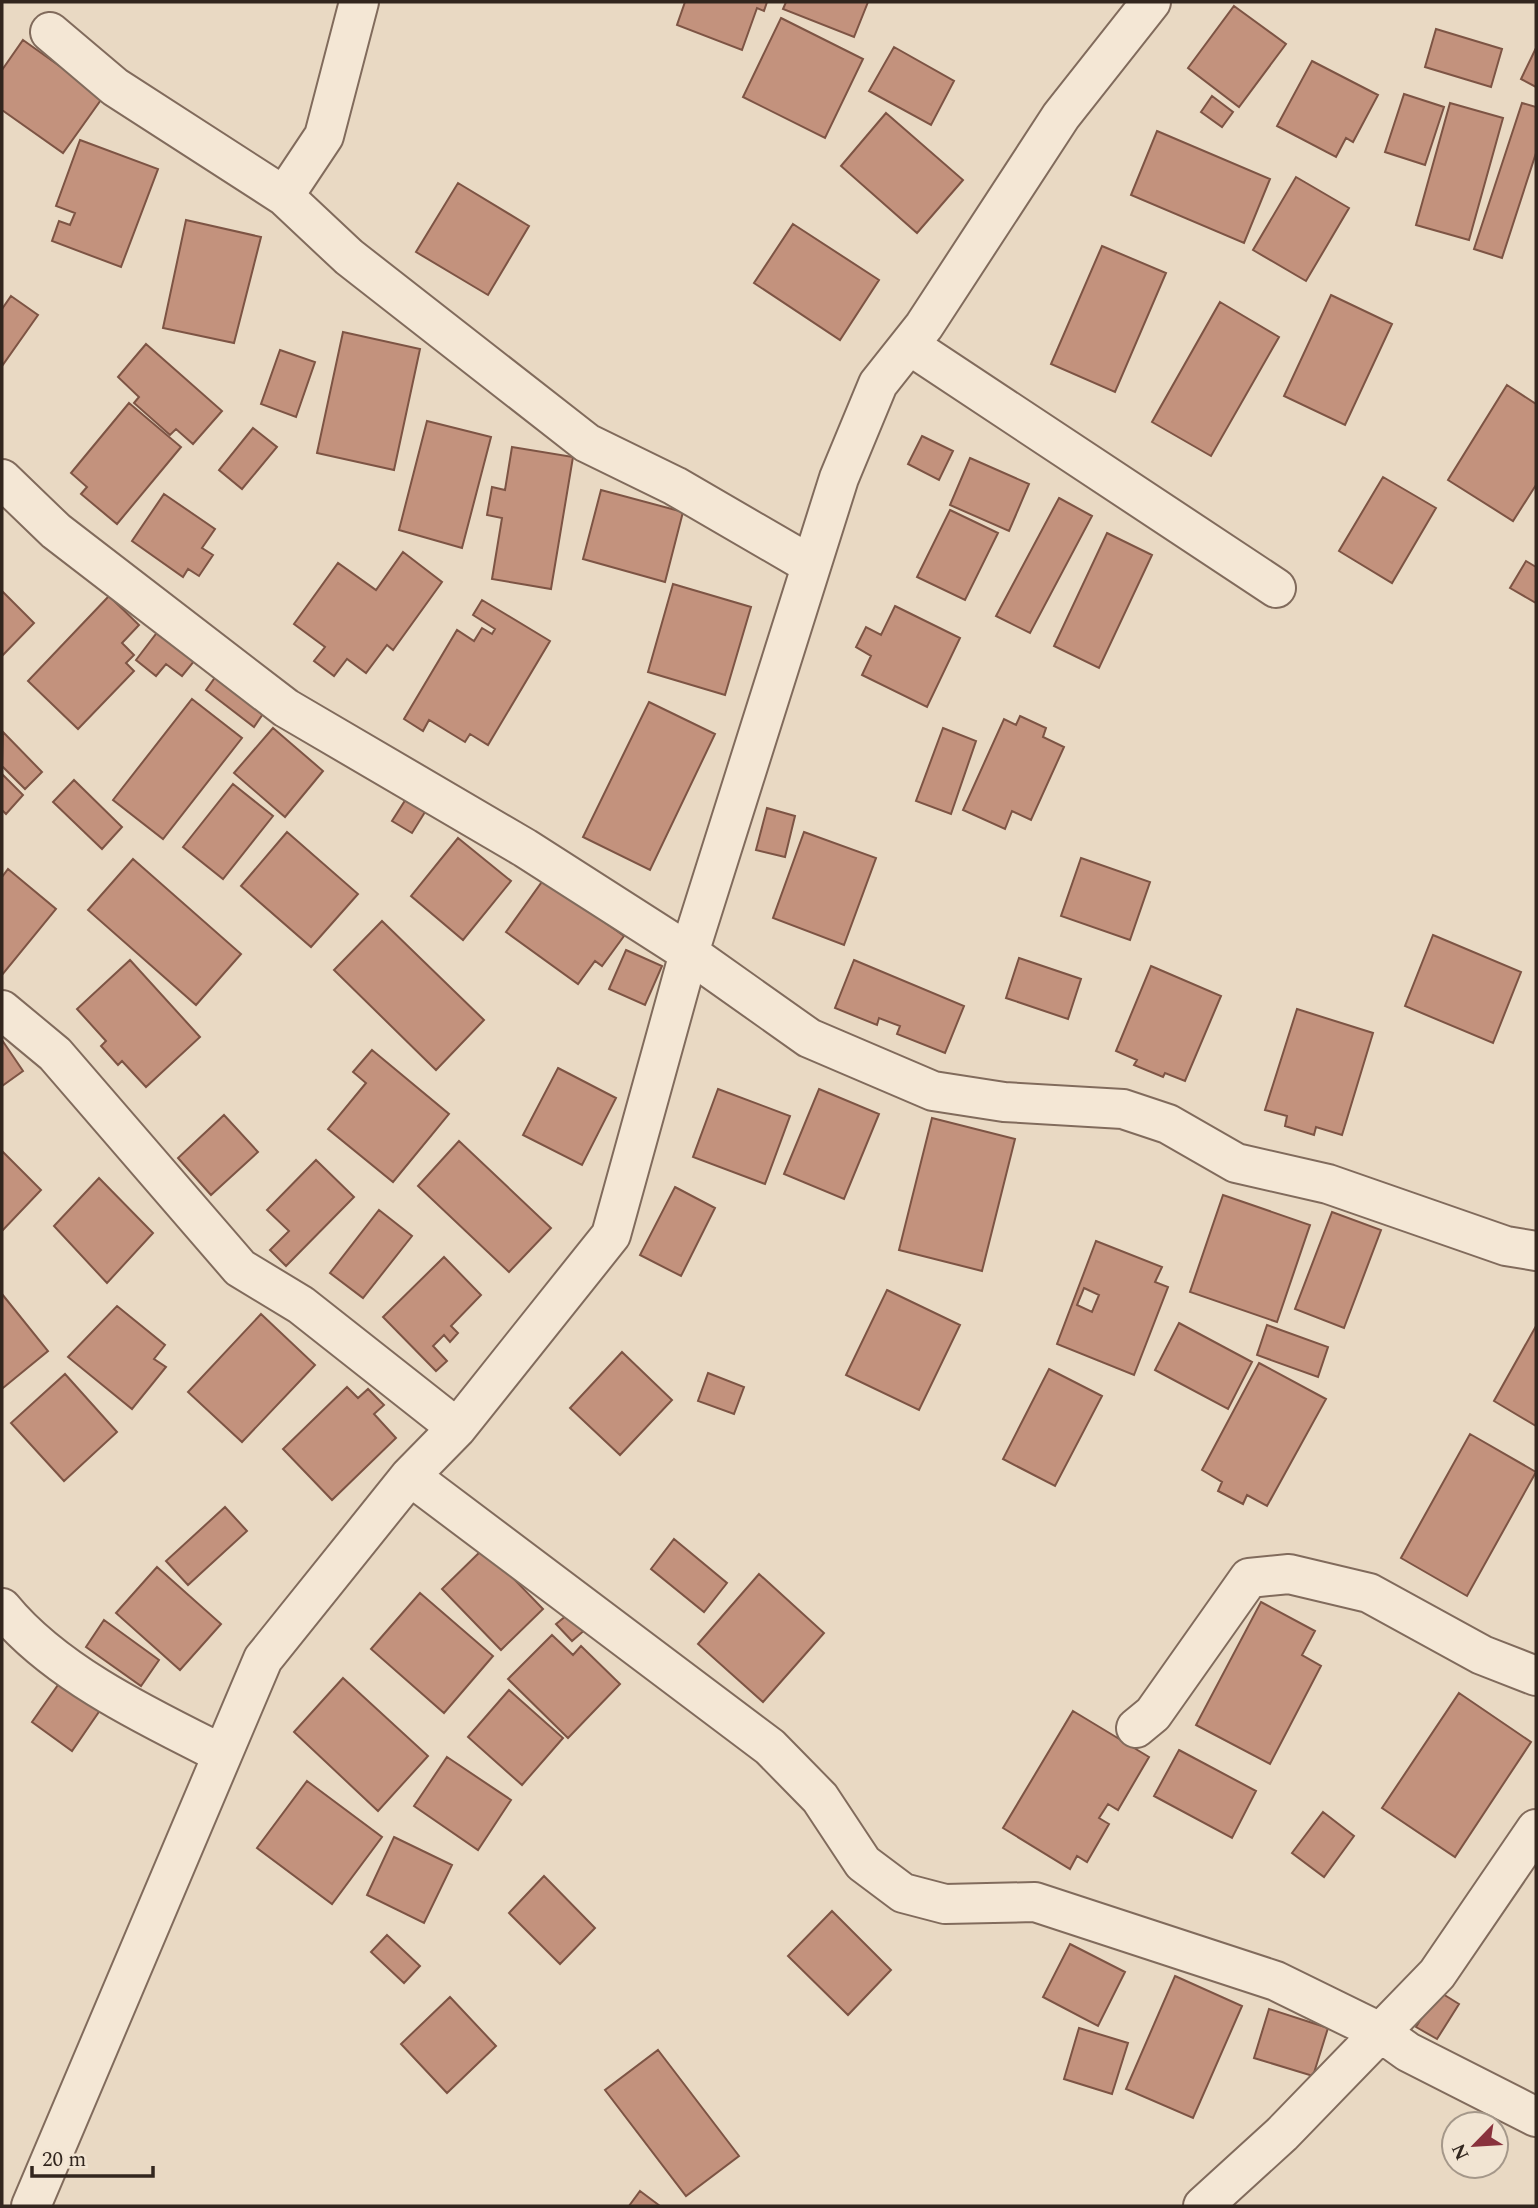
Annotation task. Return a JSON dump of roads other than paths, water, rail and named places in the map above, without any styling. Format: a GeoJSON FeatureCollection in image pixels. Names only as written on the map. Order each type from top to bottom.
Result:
{"type":"FeatureCollection","features":[{"type":"Feature","properties":{"kind":"street"},"geometry":{"type":"LineString","coordinates":[[285,196],[324,136],[359,2]]}},
{"type":"Feature","properties":{"kind":"street"},"geometry":{"type":"LineString","coordinates":[[31,2206],[263,1659],[410,1476],[457,1428],[611,1235],[689,953],[839,478],[878,384],[909,345],[1061,116],[1152,2]]}},
{"type":"Feature","properties":{"kind":"street"},"geometry":{"type":"LineString","coordinates":[[50,32],[115,87],[285,196],[349,257],[587,443],[675,486],[811,565]]}},
{"type":"Feature","properties":{"kind":"street"},"geometry":{"type":"LineString","coordinates":[[909,345],[1276,588]]}},
{"type":"Feature","properties":{"kind":"street"},"geometry":{"type":"LineString","coordinates":[[2,479],[56,531],[286,708],[525,848],[689,953],[809,1038],[933,1091],[1004,1102],[1123,1109],[1168,1124],[1236,1163],[1328,1184],[1506,1246],[1536,1251]]}},
{"type":"Feature","properties":{"kind":"street"},"geometry":{"type":"LineString","coordinates":[[2,1010],[55,1054],[240,1268],[301,1305],[457,1428]]}},
{"type":"Feature","properties":{"kind":"street"},"geometry":{"type":"LineString","coordinates":[[410,1476],[770,1747],[820,1798],[863,1863],[903,1893],[944,1904],[1035,1902],[1276,1981],[1380,2032],[1408,2052],[1536,2118]]}},
{"type":"Feature","properties":{"kind":"street"},"geometry":{"type":"LineString","coordinates":[[1136,1728],[1160,1704],[1249,1578],[1289,1574],[1369,1593],[1482,1655],[1536,1676]]}},
{"type":"Feature","properties":{"kind":"street"},"geometry":{"type":"LineString","coordinates":[[2,1608],[53,1655],[118,1702],[222,1754]]}},
{"type":"Feature","properties":{"kind":"street"},"geometry":{"type":"LineString","coordinates":[[1203,2206],[1282,2134],[1437,1974],[1536,1829]]}}]}
